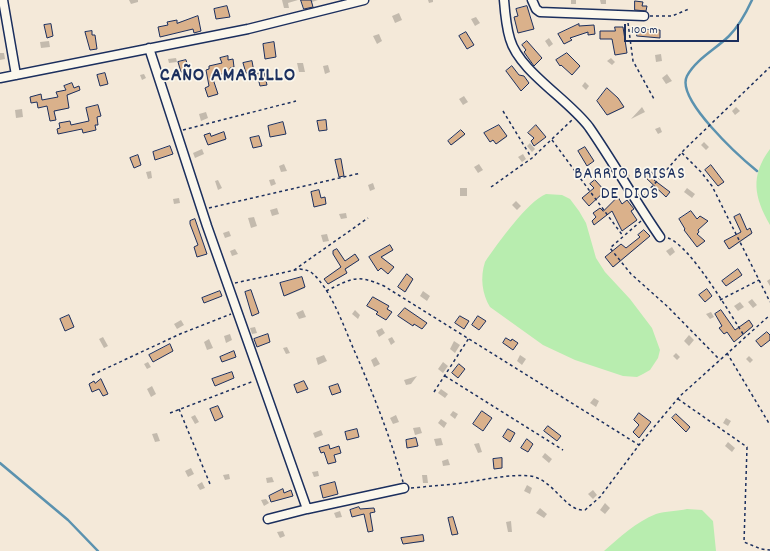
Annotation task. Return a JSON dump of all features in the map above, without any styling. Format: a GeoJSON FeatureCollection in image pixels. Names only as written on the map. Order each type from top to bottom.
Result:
{"type":"FeatureCollection","features":[{"type":"Feature","properties":{"kind":"street"},"geometry":{"type":"LineString","coordinates":[[3,0],[16,75]]}},
{"type":"Feature","properties":{"kind":"street"},"geometry":{"type":"LineString","coordinates":[[327,0],[330,9]]}},
{"type":"Feature","properties":{"kind":"street"},"geometry":{"type":"LineString","coordinates":[[0,78],[248,29],[364,0]]}},
{"type":"Feature","properties":{"kind":"street"},"geometry":{"type":"LineString","coordinates":[[504,0],[508,35],[518,55],[578,114],[589,127],[637,204],[660,237]]}},
{"type":"Feature","properties":{"kind":"street"},"geometry":{"type":"LineString","coordinates":[[532,0],[536,9],[540,12],[644,16]]}},
{"type":"Feature","properties":{"kind":"street"},"geometry":{"type":"LineString","coordinates":[[149,48],[236,312],[307,509]]}},
{"type":"Feature","properties":{"kind":"street"},"geometry":{"type":"LineString","coordinates":[[268,519],[404,488]]}},
{"type":"Feature","properties":{"kind":"path"},"geometry":{"type":"LineString","coordinates":[[644,16],[666,17],[678,15],[689,9]]}},
{"type":"Feature","properties":{"kind":"path"},"geometry":{"type":"LineString","coordinates":[[627,15],[633,61],[654,98]]}},
{"type":"Feature","properties":{"kind":"path"},"geometry":{"type":"LineString","coordinates":[[637,204],[681,152],[770,67]]}},
{"type":"Feature","properties":{"kind":"path"},"geometry":{"type":"LineString","coordinates":[[176,132],[296,101]]}},
{"type":"Feature","properties":{"kind":"path"},"geometry":{"type":"LineString","coordinates":[[503,111],[532,158]]}},
{"type":"Feature","properties":{"kind":"path"},"geometry":{"type":"LineString","coordinates":[[491,187],[532,158],[578,114]]}},
{"type":"Feature","properties":{"kind":"path"},"geometry":{"type":"LineString","coordinates":[[552,140],[623,237]]}},
{"type":"Feature","properties":{"kind":"path"},"geometry":{"type":"LineString","coordinates":[[681,152],[702,172],[712,186],[770,302]]}},
{"type":"Feature","properties":{"kind":"path"},"geometry":{"type":"LineString","coordinates":[[201,209],[361,173]]}},
{"type":"Feature","properties":{"kind":"path"},"geometry":{"type":"LineString","coordinates":[[646,217],[610,248],[638,281],[696,334],[720,360]]}},
{"type":"Feature","properties":{"kind":"path"},"geometry":{"type":"LineString","coordinates":[[292,272],[368,218]]}},
{"type":"Feature","properties":{"kind":"path"},"geometry":{"type":"LineString","coordinates":[[660,237],[674,240],[684,249],[745,338]]}},
{"type":"Feature","properties":{"kind":"path"},"geometry":{"type":"LineString","coordinates":[[227,285],[307,270],[313,274],[326,291],[344,326],[380,409],[404,488],[461,484],[497,478],[531,476],[543,481],[576,509],[586,510],[600,497],[639,445],[678,399],[770,315]]}},
{"type":"Feature","properties":{"kind":"path"},"geometry":{"type":"LineString","coordinates":[[326,291],[358,278],[368,279],[384,286],[639,445]]}},
{"type":"Feature","properties":{"kind":"path"},"geometry":{"type":"LineString","coordinates":[[720,300],[759,280]]}},
{"type":"Feature","properties":{"kind":"path"},"geometry":{"type":"LineString","coordinates":[[92,376],[180,334],[236,312]]}},
{"type":"Feature","properties":{"kind":"path"},"geometry":{"type":"LineString","coordinates":[[434,392],[469,338]]}},
{"type":"Feature","properties":{"kind":"path"},"geometry":{"type":"LineString","coordinates":[[727,354],[770,425]]}},
{"type":"Feature","properties":{"kind":"path"},"geometry":{"type":"LineString","coordinates":[[445,376],[563,450]]}},
{"type":"Feature","properties":{"kind":"path"},"geometry":{"type":"LineString","coordinates":[[170,413],[260,379]]}},
{"type":"Feature","properties":{"kind":"path"},"geometry":{"type":"LineString","coordinates":[[678,399],[746,446],[744,542],[761,549],[770,550]]}},
{"type":"Feature","properties":{"kind":"path"},"geometry":{"type":"LineString","coordinates":[[179,409],[210,484]]}},
{"type":"Feature","properties":{"kind":"green space"},"geometry":{"type":"Polygon","coordinates":[[[770,149],[770,225],[760,205],[756,187],[759,168],[770,149]]]}},
{"type":"Feature","properties":{"kind":"green space"},"geometry":{"type":"Polygon","coordinates":[[[546,194],[562,195],[570,199],[586,223],[596,258],[605,272],[630,299],[652,328],[660,350],[658,358],[650,370],[643,374],[637,377],[623,376],[575,360],[543,345],[490,307],[487,302],[482,279],[485,262],[505,234],[522,214],[539,198],[546,194]]]}},
{"type":"Feature","properties":{"kind":"green space"},"geometry":{"type":"Polygon","coordinates":[[[687,509],[702,510],[713,521],[716,551],[604,551],[628,530],[649,517],[660,513],[687,509]]]}},
{"type":"Feature","properties":{"kind":"building"},"geometry":{"type":"Polygon","coordinates":[[[301,0],[311,0],[313,7],[304,9],[301,0]]]}},
{"type":"Feature","properties":{"kind":"building"},"geometry":{"type":"Polygon","coordinates":[[[635,1],[643,2],[642,6],[647,6],[646,11],[635,10],[635,1]]]}},
{"type":"Feature","properties":{"kind":"building"},"geometry":{"type":"Polygon","coordinates":[[[227,6],[230,17],[216,19],[214,9],[227,6]]]}},
{"type":"Feature","properties":{"kind":"building"},"geometry":{"type":"Polygon","coordinates":[[[527,6],[534,29],[518,33],[514,17],[518,16],[516,9],[527,6]]]}},
{"type":"Feature","properties":{"kind":"building"},"geometry":{"type":"Polygon","coordinates":[[[198,16],[201,31],[194,33],[193,29],[160,37],[158,27],[168,25],[167,22],[177,20],[177,23],[198,16]]]}},
{"type":"Feature","properties":{"kind":"building"},"geometry":{"type":"Polygon","coordinates":[[[51,24],[53,36],[47,38],[44,25],[51,24]]]}},
{"type":"Feature","properties":{"kind":"building"},"geometry":{"type":"Polygon","coordinates":[[[579,24],[579,26],[594,25],[595,34],[588,35],[588,32],[570,38],[572,40],[564,44],[558,34],[579,24]]]}},
{"type":"Feature","properties":{"kind":"building"},"geometry":{"type":"Polygon","coordinates":[[[615,27],[623,27],[627,53],[615,55],[612,39],[600,39],[600,31],[615,31],[615,27]]]}},
{"type":"Feature","properties":{"kind":"building"},"geometry":{"type":"Polygon","coordinates":[[[638,29],[660,30],[660,38],[637,36],[638,29]]]}},
{"type":"Feature","properties":{"kind":"building"},"geometry":{"type":"Polygon","coordinates":[[[92,31],[92,35],[95,35],[97,49],[90,50],[85,32],[92,31]]]}},
{"type":"Feature","properties":{"kind":"building"},"geometry":{"type":"Polygon","coordinates":[[[466,32],[474,45],[467,49],[459,36],[466,32]]]}},
{"type":"Feature","properties":{"kind":"building"},"geometry":{"type":"Polygon","coordinates":[[[527,41],[542,58],[534,66],[524,52],[526,50],[522,45],[527,41]]]}},
{"type":"Feature","properties":{"kind":"building"},"geometry":{"type":"Polygon","coordinates":[[[274,42],[276,57],[265,59],[263,44],[274,42]]]}},
{"type":"Feature","properties":{"kind":"building"},"geometry":{"type":"Polygon","coordinates":[[[567,53],[580,66],[572,75],[561,65],[560,66],[556,60],[567,53]]]}},
{"type":"Feature","properties":{"kind":"building"},"geometry":{"type":"Polygon","coordinates":[[[228,56],[228,60],[233,59],[234,67],[230,68],[231,72],[212,76],[218,94],[208,97],[205,88],[209,86],[206,70],[209,69],[209,66],[222,63],[220,58],[228,56]]]}},
{"type":"Feature","properties":{"kind":"building"},"geometry":{"type":"Polygon","coordinates":[[[186,60],[189,70],[181,72],[178,62],[186,60]]]}},
{"type":"Feature","properties":{"kind":"building"},"geometry":{"type":"Polygon","coordinates":[[[252,61],[254,72],[246,73],[243,63],[252,61]]]}},
{"type":"Feature","properties":{"kind":"building"},"geometry":{"type":"Polygon","coordinates":[[[512,66],[519,75],[524,76],[529,83],[521,91],[506,71],[512,66]]]}},
{"type":"Feature","properties":{"kind":"building"},"geometry":{"type":"Polygon","coordinates":[[[264,72],[267,85],[260,86],[257,74],[264,72]]]}},
{"type":"Feature","properties":{"kind":"building"},"geometry":{"type":"Polygon","coordinates":[[[105,73],[108,84],[100,86],[97,75],[105,73]]]}},
{"type":"Feature","properties":{"kind":"building"},"geometry":{"type":"Polygon","coordinates":[[[72,83],[74,88],[79,86],[80,90],[67,95],[69,108],[54,111],[56,120],[50,121],[47,106],[38,108],[37,102],[31,103],[30,97],[41,94],[42,100],[58,97],[56,92],[66,90],[64,86],[72,83]]]}},
{"type":"Feature","properties":{"kind":"building"},"geometry":{"type":"Polygon","coordinates":[[[607,88],[618,98],[624,107],[607,115],[597,101],[607,88]]]}},
{"type":"Feature","properties":{"kind":"building"},"geometry":{"type":"Polygon","coordinates":[[[98,105],[101,116],[97,117],[98,125],[95,125],[96,130],[83,133],[82,129],[58,134],[57,129],[60,128],[59,123],[70,121],[71,125],[89,121],[86,108],[98,105]]]}},
{"type":"Feature","properties":{"kind":"building"},"geometry":{"type":"Polygon","coordinates":[[[326,120],[327,130],[319,131],[317,121],[326,120]]]}},
{"type":"Feature","properties":{"kind":"building"},"geometry":{"type":"Polygon","coordinates":[[[283,122],[286,134],[270,137],[268,126],[283,122]]]}},
{"type":"Feature","properties":{"kind":"building"},"geometry":{"type":"Polygon","coordinates":[[[499,125],[507,136],[496,144],[493,140],[490,142],[484,133],[499,125]]]}},
{"type":"Feature","properties":{"kind":"building"},"geometry":{"type":"Polygon","coordinates":[[[536,125],[546,137],[534,146],[531,141],[534,138],[528,133],[536,125]]]}},
{"type":"Feature","properties":{"kind":"building"},"geometry":{"type":"Polygon","coordinates":[[[461,130],[465,134],[451,145],[448,141],[461,130]]]}},
{"type":"Feature","properties":{"kind":"building"},"geometry":{"type":"Polygon","coordinates":[[[224,132],[226,139],[208,145],[204,135],[210,133],[211,136],[224,132]]]}},
{"type":"Feature","properties":{"kind":"building"},"geometry":{"type":"Polygon","coordinates":[[[259,136],[262,146],[253,148],[250,138],[259,136]]]}},
{"type":"Feature","properties":{"kind":"building"},"geometry":{"type":"Polygon","coordinates":[[[170,146],[173,154],[155,160],[153,152],[170,146]]]}},
{"type":"Feature","properties":{"kind":"building"},"geometry":{"type":"Polygon","coordinates":[[[585,147],[594,161],[587,166],[578,151],[585,147]]]}},
{"type":"Feature","properties":{"kind":"building"},"geometry":{"type":"Polygon","coordinates":[[[138,155],[141,165],[134,168],[130,158],[138,155]]]}},
{"type":"Feature","properties":{"kind":"building"},"geometry":{"type":"Polygon","coordinates":[[[341,159],[344,176],[339,177],[335,160],[341,159]]]}},
{"type":"Feature","properties":{"kind":"building"},"geometry":{"type":"Polygon","coordinates":[[[711,165],[724,182],[718,186],[705,170],[711,165]]]}},
{"type":"Feature","properties":{"kind":"building"},"geometry":{"type":"Polygon","coordinates":[[[650,171],[657,177],[654,180],[670,192],[666,197],[645,177],[650,171]]]}},
{"type":"Feature","properties":{"kind":"building"},"geometry":{"type":"Polygon","coordinates":[[[595,180],[605,191],[589,206],[582,198],[594,188],[590,184],[595,180]]]}},
{"type":"Feature","properties":{"kind":"building"},"geometry":{"type":"Polygon","coordinates":[[[319,190],[321,198],[325,197],[326,204],[314,207],[311,192],[319,190]]]}},
{"type":"Feature","properties":{"kind":"building"},"geometry":{"type":"Polygon","coordinates":[[[618,197],[622,204],[627,200],[634,209],[631,211],[637,220],[622,231],[612,211],[594,225],[592,221],[596,217],[593,213],[600,208],[603,211],[618,197]]]}},
{"type":"Feature","properties":{"kind":"building"},"geometry":{"type":"Polygon","coordinates":[[[691,211],[697,219],[700,216],[708,221],[698,230],[699,232],[697,234],[705,241],[697,247],[684,230],[685,229],[679,219],[691,211]]]}},
{"type":"Feature","properties":{"kind":"building"},"geometry":{"type":"Polygon","coordinates":[[[740,214],[747,230],[750,228],[752,233],[729,249],[724,241],[741,232],[734,217],[740,214]]]}},
{"type":"Feature","properties":{"kind":"building"},"geometry":{"type":"Polygon","coordinates":[[[195,219],[207,254],[197,257],[194,247],[198,245],[190,224],[190,221],[195,219]]]}},
{"type":"Feature","properties":{"kind":"building"},"geometry":{"type":"Polygon","coordinates":[[[644,230],[650,236],[613,267],[605,257],[621,244],[626,248],[640,237],[638,235],[644,230]]]}},
{"type":"Feature","properties":{"kind":"building"},"geometry":{"type":"Polygon","coordinates":[[[390,245],[393,250],[381,257],[394,267],[388,274],[381,268],[378,271],[369,257],[390,245]]]}},
{"type":"Feature","properties":{"kind":"building"},"geometry":{"type":"Polygon","coordinates":[[[337,249],[345,261],[355,254],[359,260],[345,269],[347,273],[328,284],[324,279],[341,267],[333,254],[333,251],[337,249]]]}},
{"type":"Feature","properties":{"kind":"building"},"geometry":{"type":"Polygon","coordinates":[[[738,269],[742,275],[726,286],[722,281],[738,269]]]}},
{"type":"Feature","properties":{"kind":"building"},"geometry":{"type":"Polygon","coordinates":[[[407,274],[413,279],[405,292],[398,287],[407,274]]]}},
{"type":"Feature","properties":{"kind":"building"},"geometry":{"type":"Polygon","coordinates":[[[302,277],[305,287],[284,296],[280,283],[302,277]]]}},
{"type":"Feature","properties":{"kind":"building"},"geometry":{"type":"Polygon","coordinates":[[[707,289],[712,296],[705,302],[699,295],[707,289]]]}},
{"type":"Feature","properties":{"kind":"building"},"geometry":{"type":"Polygon","coordinates":[[[251,290],[259,313],[252,316],[245,292],[251,290]]]}},
{"type":"Feature","properties":{"kind":"building"},"geometry":{"type":"Polygon","coordinates":[[[220,291],[222,296],[204,303],[202,298],[220,291]]]}},
{"type":"Feature","properties":{"kind":"building"},"geometry":{"type":"Polygon","coordinates":[[[373,297],[389,306],[387,309],[392,312],[386,320],[376,314],[378,312],[367,306],[373,297]]]}},
{"type":"Feature","properties":{"kind":"building"},"geometry":{"type":"Polygon","coordinates":[[[405,308],[427,323],[422,329],[414,324],[413,326],[398,316],[405,308]]]}},
{"type":"Feature","properties":{"kind":"building"},"geometry":{"type":"Polygon","coordinates":[[[721,310],[735,330],[749,320],[753,326],[734,342],[727,332],[724,334],[719,328],[722,326],[715,314],[721,310]]]}},
{"type":"Feature","properties":{"kind":"building"},"geometry":{"type":"Polygon","coordinates":[[[69,315],[74,327],[65,331],[60,319],[69,315]]]}},
{"type":"Feature","properties":{"kind":"building"},"geometry":{"type":"Polygon","coordinates":[[[460,316],[469,321],[464,329],[455,323],[460,316]]]}},
{"type":"Feature","properties":{"kind":"building"},"geometry":{"type":"Polygon","coordinates":[[[478,316],[486,321],[479,330],[472,325],[478,316]]]}},
{"type":"Feature","properties":{"kind":"building"},"geometry":{"type":"Polygon","coordinates":[[[767,332],[770,335],[770,340],[761,347],[756,341],[767,332]]]}},
{"type":"Feature","properties":{"kind":"building"},"geometry":{"type":"Polygon","coordinates":[[[268,334],[270,342],[257,347],[254,339],[268,334]]]}},
{"type":"Feature","properties":{"kind":"building"},"geometry":{"type":"Polygon","coordinates":[[[506,338],[511,341],[512,339],[518,343],[513,350],[503,343],[506,338]]]}},
{"type":"Feature","properties":{"kind":"building"},"geometry":{"type":"Polygon","coordinates":[[[170,344],[173,351],[153,362],[149,355],[170,344]]]}},
{"type":"Feature","properties":{"kind":"building"},"geometry":{"type":"Polygon","coordinates":[[[234,351],[236,357],[222,362],[220,357],[234,351]]]}},
{"type":"Feature","properties":{"kind":"building"},"geometry":{"type":"Polygon","coordinates":[[[459,364],[465,369],[458,378],[452,373],[459,364]]]}},
{"type":"Feature","properties":{"kind":"building"},"geometry":{"type":"Polygon","coordinates":[[[232,372],[234,378],[215,386],[212,379],[232,372]]]}},
{"type":"Feature","properties":{"kind":"building"},"geometry":{"type":"Polygon","coordinates":[[[101,379],[108,394],[103,396],[99,389],[92,392],[89,384],[94,381],[95,383],[101,379]]]}},
{"type":"Feature","properties":{"kind":"building"},"geometry":{"type":"Polygon","coordinates":[[[304,381],[308,389],[297,393],[294,385],[304,381]]]}},
{"type":"Feature","properties":{"kind":"building"},"geometry":{"type":"Polygon","coordinates":[[[338,384],[341,392],[332,395],[329,387],[338,384]]]}},
{"type":"Feature","properties":{"kind":"building"},"geometry":{"type":"Polygon","coordinates":[[[218,406],[223,417],[215,421],[210,409],[218,406]]]}},
{"type":"Feature","properties":{"kind":"building"},"geometry":{"type":"Polygon","coordinates":[[[482,411],[492,418],[483,431],[473,424],[482,411]]]}},
{"type":"Feature","properties":{"kind":"building"},"geometry":{"type":"Polygon","coordinates":[[[639,413],[651,422],[639,438],[633,432],[639,425],[634,420],[639,413]]]}},
{"type":"Feature","properties":{"kind":"building"},"geometry":{"type":"Polygon","coordinates":[[[676,414],[690,427],[686,432],[672,418],[676,414]]]}},
{"type":"Feature","properties":{"kind":"building"},"geometry":{"type":"Polygon","coordinates":[[[548,426],[561,436],[557,441],[544,431],[548,426]]]}},
{"type":"Feature","properties":{"kind":"building"},"geometry":{"type":"Polygon","coordinates":[[[357,429],[359,437],[347,440],[345,432],[357,429]]]}},
{"type":"Feature","properties":{"kind":"building"},"geometry":{"type":"Polygon","coordinates":[[[508,429],[515,433],[510,442],[503,437],[508,429]]]}},
{"type":"Feature","properties":{"kind":"building"},"geometry":{"type":"Polygon","coordinates":[[[416,438],[418,446],[407,448],[406,440],[416,438]]]}},
{"type":"Feature","properties":{"kind":"building"},"geometry":{"type":"Polygon","coordinates":[[[527,439],[533,444],[528,452],[521,448],[527,439]]]}},
{"type":"Feature","properties":{"kind":"building"},"geometry":{"type":"Polygon","coordinates":[[[329,445],[330,449],[339,446],[341,453],[334,455],[336,462],[328,464],[324,452],[321,453],[319,448],[329,445]]]}},
{"type":"Feature","properties":{"kind":"building"},"geometry":{"type":"Polygon","coordinates":[[[502,458],[502,468],[494,469],[493,459],[502,458]]]}},
{"type":"Feature","properties":{"kind":"building"},"geometry":{"type":"Polygon","coordinates":[[[335,482],[338,494],[323,498],[320,486],[335,482]]]}},
{"type":"Feature","properties":{"kind":"building"},"geometry":{"type":"Polygon","coordinates":[[[283,489],[284,493],[291,490],[293,496],[271,502],[269,496],[283,489]]]}},
{"type":"Feature","properties":{"kind":"building"},"geometry":{"type":"Polygon","coordinates":[[[359,507],[360,509],[374,508],[375,512],[370,513],[373,531],[368,532],[364,514],[352,517],[350,510],[359,507]]]}},
{"type":"Feature","properties":{"kind":"building"},"geometry":{"type":"Polygon","coordinates":[[[453,517],[458,534],[452,535],[448,518],[453,517]]]}},
{"type":"Feature","properties":{"kind":"building"},"geometry":{"type":"Polygon","coordinates":[[[423,535],[424,541],[403,544],[401,538],[423,535]]]}},
{"type":"Feature","properties":{"kind":"waterway"},"geometry":{"type":"LineString","coordinates":[[752,0],[733,32],[701,59],[691,70],[687,76],[686,86],[691,99],[700,113],[725,141],[757,171]]}},
{"type":"Feature","properties":{"kind":"waterway"},"geometry":{"type":"LineString","coordinates":[[0,463],[68,520],[98,551]]}},
{"type":"Feature","properties":{"kind":"district","name":"CAÑO AMARILLO"},"geometry":{"type":"Point","coordinates":[228,77]}},
{"type":"Feature","properties":{"kind":"district","name":"BARRIO BRISAS DE DIOS"},"geometry":{"type":"Point","coordinates":[630,186]}}]}
